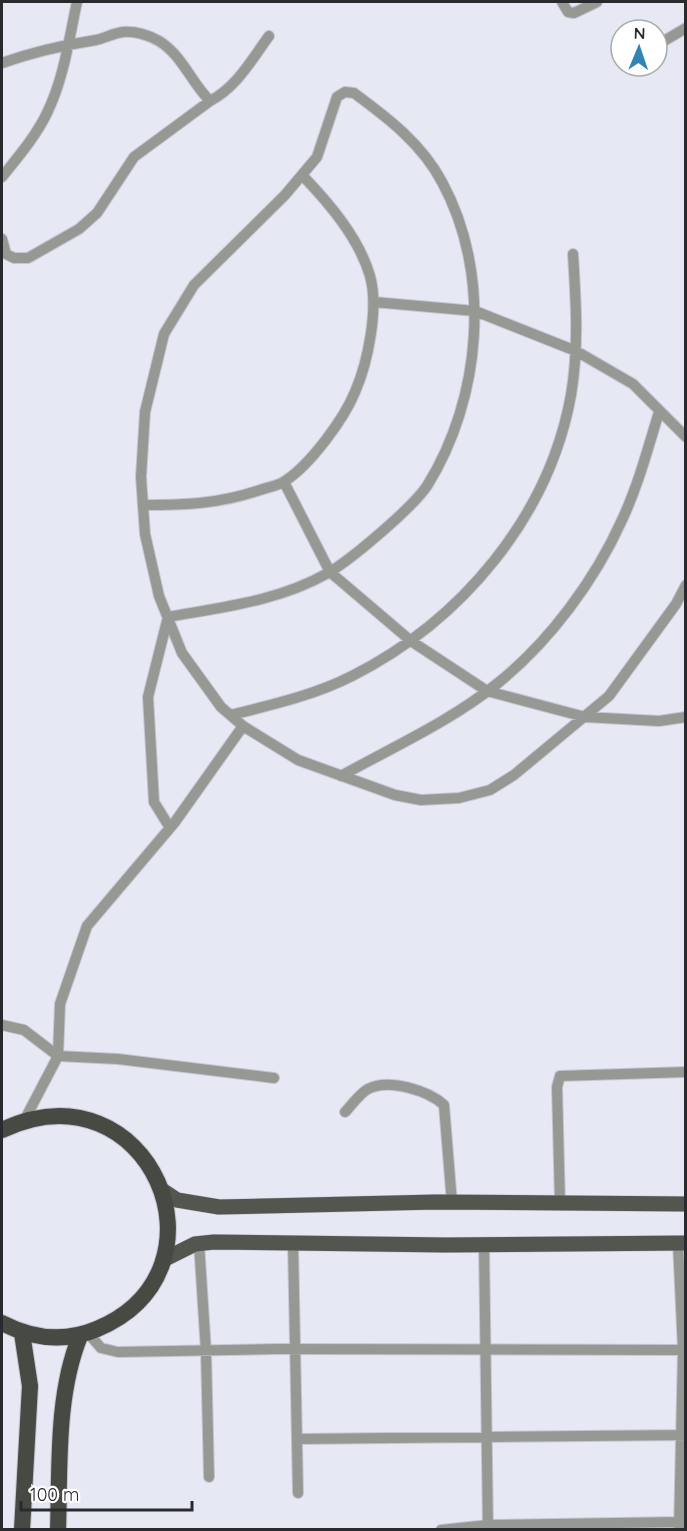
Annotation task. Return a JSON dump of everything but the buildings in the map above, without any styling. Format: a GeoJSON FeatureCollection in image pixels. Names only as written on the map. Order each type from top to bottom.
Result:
{"type":"FeatureCollection","features":[{"type":"Feature","properties":{"kind":"highway"},"geometry":{"type":"LineString","coordinates":[[2,1130],[25,1119],[53,1115],[81,1118],[107,1128],[131,1143],[149,1165],[162,1190],[168,1213],[168,1236],[163,1260],[145,1294],[116,1321],[84,1334],[51,1338],[22,1333],[2,1323]]}},
{"type":"Feature","properties":{"kind":"highway"},"geometry":{"type":"LineString","coordinates":[[22,1333],[30,1386],[22,1530]]}},
{"type":"Feature","properties":{"kind":"highway"},"geometry":{"type":"LineString","coordinates":[[58,1530],[65,1391],[70,1361],[84,1334]]}},
{"type":"Feature","properties":{"kind":"main road"},"geometry":{"type":"LineString","coordinates":[[162,1190],[177,1200],[219,1207],[452,1203],[686,1204]]}},
{"type":"Feature","properties":{"kind":"main road"},"geometry":{"type":"LineString","coordinates":[[163,1260],[182,1249],[199,1243],[484,1245],[682,1243]]}},
{"type":"Feature","properties":{"kind":"street"},"geometry":{"type":"LineString","coordinates":[[2,177],[46,114],[70,43],[77,2]]}},
{"type":"Feature","properties":{"kind":"street"},"geometry":{"type":"LineString","coordinates":[[562,2],[568,12],[574,13],[597,2]]}},
{"type":"Feature","properties":{"kind":"street"},"geometry":{"type":"LineString","coordinates":[[669,38],[686,28]]}},
{"type":"Feature","properties":{"kind":"street"},"geometry":{"type":"LineString","coordinates":[[2,63],[70,43],[124,32],[141,33],[159,41],[180,60],[199,90],[210,101]]}},
{"type":"Feature","properties":{"kind":"street"},"geometry":{"type":"LineString","coordinates":[[2,239],[6,254],[14,258],[28,258],[79,229],[98,213],[134,157],[224,93],[241,75],[269,36]]}},
{"type":"Feature","properties":{"kind":"street"},"geometry":{"type":"LineString","coordinates":[[168,617],[289,593],[330,572],[370,542],[425,488],[449,443],[466,390],[475,311],[461,223],[442,181],[402,129],[354,93],[345,92],[337,98],[317,157],[241,241],[194,285],[164,334],[145,412],[141,477],[145,534],[159,596],[182,652],[221,707],[243,726],[298,760],[395,795],[421,800],[459,798],[490,790],[514,775],[609,696],[676,604],[686,585]]}},
{"type":"Feature","properties":{"kind":"street"},"geometry":{"type":"LineString","coordinates":[[143,505],[201,505],[242,496],[284,482],[301,468],[339,420],[354,396],[371,327],[374,302],[370,276],[349,233],[302,175]]}},
{"type":"Feature","properties":{"kind":"street"},"geometry":{"type":"LineString","coordinates":[[231,716],[288,700],[351,676],[411,641],[468,592],[514,536],[544,481],[570,397],[577,321],[573,254]]}},
{"type":"Feature","properties":{"kind":"street"},"geometry":{"type":"LineString","coordinates":[[374,302],[475,311],[576,351],[633,384],[686,437]]}},
{"type":"Feature","properties":{"kind":"street"},"geometry":{"type":"LineString","coordinates":[[341,776],[459,710],[487,690],[546,636],[589,579],[622,520],[659,412]]}},
{"type":"Feature","properties":{"kind":"street"},"geometry":{"type":"LineString","coordinates":[[284,482],[330,572],[411,641],[487,690],[585,717],[659,721],[686,717]]}},
{"type":"Feature","properties":{"kind":"street"},"geometry":{"type":"LineString","coordinates":[[168,617],[148,697],[154,802],[170,828]]}},
{"type":"Feature","properties":{"kind":"street"},"geometry":{"type":"LineString","coordinates":[[25,1119],[58,1056],[60,1004],[87,926],[170,828],[243,726]]}},
{"type":"Feature","properties":{"kind":"street"},"geometry":{"type":"LineString","coordinates":[[2,1025],[24,1030],[58,1056],[118,1059],[274,1078]]}},
{"type":"Feature","properties":{"kind":"street"},"geometry":{"type":"LineString","coordinates":[[560,1203],[557,1087],[560,1076],[686,1072]]}},
{"type":"Feature","properties":{"kind":"street"},"geometry":{"type":"LineString","coordinates":[[345,1113],[368,1089],[376,1087],[418,1089],[436,1097],[444,1105],[452,1203]]}},
{"type":"Feature","properties":{"kind":"street"},"geometry":{"type":"LineString","coordinates":[[199,1243],[206,1351],[210,1478]]}},
{"type":"Feature","properties":{"kind":"street"},"geometry":{"type":"LineString","coordinates":[[293,1243],[297,1349],[298,1493]]}},
{"type":"Feature","properties":{"kind":"street"},"geometry":{"type":"LineString","coordinates":[[441,1530],[488,1527],[679,1526],[684,1350],[682,1243]]}},
{"type":"Feature","properties":{"kind":"street"},"geometry":{"type":"LineString","coordinates":[[484,1245],[488,1527]]}},
{"type":"Feature","properties":{"kind":"street"},"geometry":{"type":"LineString","coordinates":[[84,1334],[108,1351],[684,1350]]}},
{"type":"Feature","properties":{"kind":"street"},"geometry":{"type":"LineString","coordinates":[[297,1439],[683,1435]]}}]}
